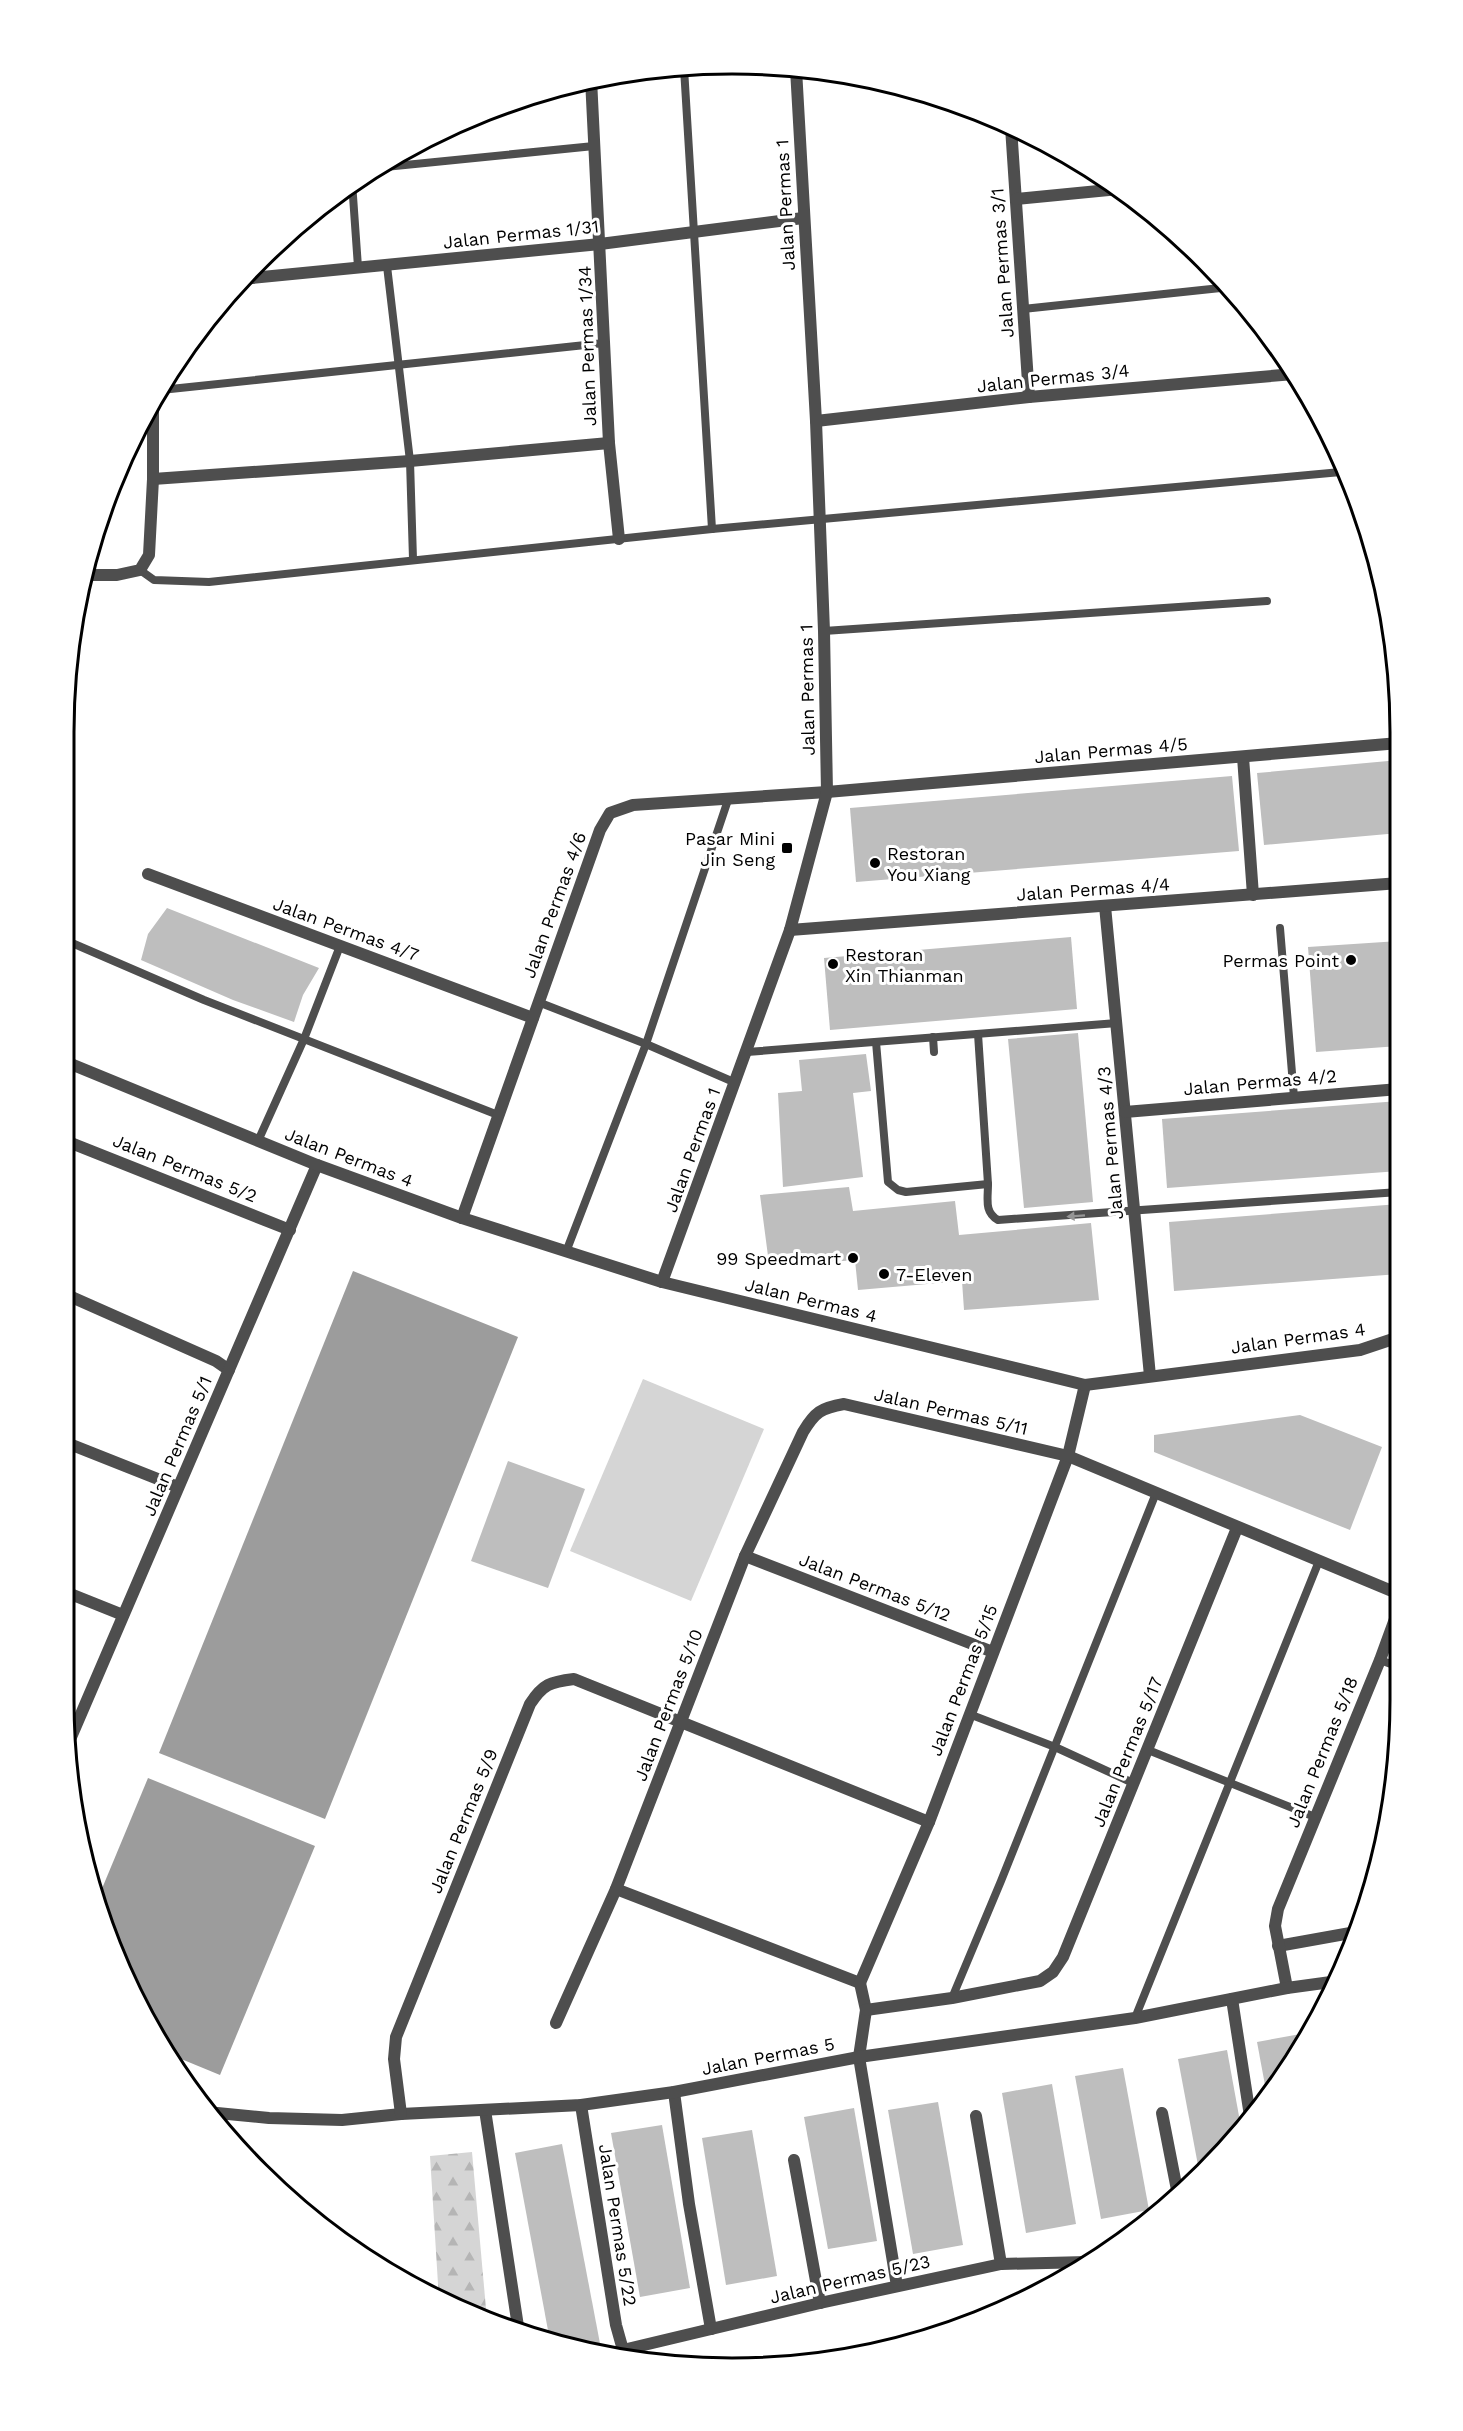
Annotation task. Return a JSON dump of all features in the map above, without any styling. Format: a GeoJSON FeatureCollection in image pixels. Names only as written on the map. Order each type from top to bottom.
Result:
{"type":"FeatureCollection","features":[{"type":"Feature","properties":{"kind":"street","name":"Jalan Permas 1"},"geometry":{"type":"LineString","coordinates":[[662,1282],[790,930],[827,792],[816,421],[796,77]]}},
{"type":"Feature","properties":{"kind":"street","name":"Jalan Permas 1/34"},"geometry":{"type":"LineString","coordinates":[[591,89],[609,443],[619,539]]}},
{"type":"Feature","properties":{"kind":"street","name":"Jalan Permas 3/1"},"geometry":{"type":"LineString","coordinates":[[1012,136],[1029,397]]}},
{"type":"Feature","properties":{"kind":"street"},"geometry":{"type":"LineString","coordinates":[[1016,199],[1106,190]]}},
{"type":"Feature","properties":{"kind":"street","name":"Jalan Permas 1/31"},"geometry":{"type":"LineString","coordinates":[[255,278],[600,244],[804,218]]}},
{"type":"Feature","properties":{"kind":"street","name":"Jalan Permas 3/4"},"geometry":{"type":"LineString","coordinates":[[816,421],[1029,397],[1285,375]]}},
{"type":"Feature","properties":{"kind":"street"},"geometry":{"type":"LineString","coordinates":[[93,575],[117,575],[140,570],[149,555],[153,418]]}},
{"type":"Feature","properties":{"kind":"street"},"geometry":{"type":"LineString","coordinates":[[153,479],[609,443]]}},
{"type":"Feature","properties":{"kind":"street","name":"Jalan Permas 4/5"},"geometry":{"type":"LineString","coordinates":[[827,792],[1390,744]]}},
{"type":"Feature","properties":{"kind":"street"},"geometry":{"type":"LineString","coordinates":[[1243,757],[1253,894]]}},
{"type":"Feature","properties":{"kind":"street","name":"Jalan Permas 4/6"},"geometry":{"type":"LineString","coordinates":[[462,1218],[600,830],[610,813],[633,805],[827,792]]}},
{"type":"Feature","properties":{"kind":"street","name":"Jalan Permas 4/7"},"geometry":{"type":"LineString","coordinates":[[148,874],[533,1018]]}},
{"type":"Feature","properties":{"kind":"street","name":"Jalan Permas 4/4"},"geometry":{"type":"LineString","coordinates":[[790,930],[1390,884]]}},
{"type":"Feature","properties":{"kind":"street","name":"Jalan Permas 4/3"},"geometry":{"type":"LineString","coordinates":[[1106,906],[1150,1376]]}},
{"type":"Feature","properties":{"kind":"street","name":"Jalan Permas 4"},"geometry":{"type":"LineString","coordinates":[[74,1065],[317,1165],[462,1218],[566,1252],[662,1282],[1085,1385],[1360,1350],[1390,1341]]}},
{"type":"Feature","properties":{"kind":"street","name":"Jalan Permas 4/2"},"geometry":{"type":"LineString","coordinates":[[1125,1112],[1390,1090]]}},
{"type":"Feature","properties":{"kind":"street","name":"Jalan Permas 5/2"},"geometry":{"type":"LineString","coordinates":[[74,1144],[290,1230]]}},
{"type":"Feature","properties":{"kind":"street","name":"Jalan Permas 5/1"},"geometry":{"type":"LineString","coordinates":[[75,1728],[317,1165]]}},
{"type":"Feature","properties":{"kind":"street"},"geometry":{"type":"LineString","coordinates":[[74,1298],[216,1361],[229,1370]]}},
{"type":"Feature","properties":{"kind":"street","name":"Jalan Permas 5/15"},"geometry":{"type":"LineString","coordinates":[[860,1983],[929,1822],[1068,1456],[1085,1385]]}},
{"type":"Feature","properties":{"kind":"street","name":"Jalan Permas 5/11"},"geometry":{"type":"LineString","coordinates":[[825,1407],[844,1404],[1068,1456],[1390,1590]]}},
{"type":"Feature","properties":{"kind":"street","name":"Jalan Permas 5/10"},"geometry":{"type":"LineString","coordinates":[[556,2023],[616,1889],[745,1556],[803,1432],[813,1417],[825,1407]]}},
{"type":"Feature","properties":{"kind":"street"},"geometry":{"type":"LineString","coordinates":[[74,1446],[178,1487]]}},
{"type":"Feature","properties":{"kind":"street","name":"Jalan Permas 5/17"},"geometry":{"type":"LineString","coordinates":[[952,1998],[1040,1981],[1053,1972],[1063,1958],[1237,1528]]}},
{"type":"Feature","properties":{"kind":"street","name":"Jalan Permas 5/12"},"geometry":{"type":"LineString","coordinates":[[745,1556],[993,1652]]}},
{"type":"Feature","properties":{"kind":"street"},"geometry":{"type":"LineString","coordinates":[[74,1595],[123,1615]]}},
{"type":"Feature","properties":{"kind":"street","name":"Jalan Permas 5/18"},"geometry":{"type":"LineString","coordinates":[[1287,1988],[1275,1926],[1278,1909],[1390,1633]]}},
{"type":"Feature","properties":{"kind":"street","name":"Jalan Permas 5/9"},"geometry":{"type":"LineString","coordinates":[[401,2114],[394,2059],[396,2037],[530,1704],[540,1689],[553,1682],[574,1679],[681,1722]]}},
{"type":"Feature","properties":{"kind":"street"},"geometry":{"type":"LineString","coordinates":[[681,1722],[929,1822]]}},
{"type":"Feature","properties":{"kind":"street"},"geometry":{"type":"LineString","coordinates":[[616,1889],[860,1983],[866,2010],[859,2057],[897,2286]]}},
{"type":"Feature","properties":{"kind":"street"},"geometry":{"type":"LineString","coordinates":[[1278,1946],[1346,1934]]}},
{"type":"Feature","properties":{"kind":"street","name":"Jalan Permas 5"},"geometry":{"type":"LineString","coordinates":[[220,2113],[269,2118],[342,2120],[401,2114],[581,2105],[674,2092],[859,2057],[1135,2018],[1287,1988],[1326,1983]]}},
{"type":"Feature","properties":{"kind":"street"},"geometry":{"type":"LineString","coordinates":[[866,2010],[952,1998]]}},
{"type":"Feature","properties":{"kind":"street"},"geometry":{"type":"LineString","coordinates":[[1232,1999],[1249,2106]]}},
{"type":"Feature","properties":{"kind":"street"},"geometry":{"type":"LineString","coordinates":[[674,2092],[689,2204],[711,2329]]}},
{"type":"Feature","properties":{"kind":"street","name":"Jalan Permas 5/22"},"geometry":{"type":"LineString","coordinates":[[581,2105],[620,2348]]}},
{"type":"Feature","properties":{"kind":"street"},"geometry":{"type":"LineString","coordinates":[[485,2110],[517,2322]]}},
{"type":"Feature","properties":{"kind":"street"},"geometry":{"type":"LineString","coordinates":[[1162,2113],[1176,2184]]}},
{"type":"Feature","properties":{"kind":"street"},"geometry":{"type":"LineString","coordinates":[[976,2116],[1002,2264]]}},
{"type":"Feature","properties":{"kind":"street"},"geometry":{"type":"LineString","coordinates":[[794,2160],[820,2303]]}},
{"type":"Feature","properties":{"kind":"street","name":"Jalan Permas 5/23"},"geometry":{"type":"LineString","coordinates":[[635,2350],[820,2303],[1002,2264],[1071,2262]]}},
{"type":"Feature","properties":{"kind":"lane"},"geometry":{"type":"LineString","coordinates":[[684,75],[712,529]]}},
{"type":"Feature","properties":{"kind":"lane"},"geometry":{"type":"LineString","coordinates":[[397,166],[594,146]]}},
{"type":"Feature","properties":{"kind":"lane"},"geometry":{"type":"LineString","coordinates":[[353,193],[358,267]]}},
{"type":"Feature","properties":{"kind":"lane"},"geometry":{"type":"LineString","coordinates":[[387,266],[410,460],[413,559]]}},
{"type":"Feature","properties":{"kind":"lane"},"geometry":{"type":"LineString","coordinates":[[1023,309],[1217,288]]}},
{"type":"Feature","properties":{"kind":"lane"},"geometry":{"type":"LineString","coordinates":[[170,389],[604,343]]}},
{"type":"Feature","properties":{"kind":"lane"},"geometry":{"type":"LineString","coordinates":[[140,570],[154,580],[209,582],[712,529],[1336,472]]}},
{"type":"Feature","properties":{"kind":"lane"},"geometry":{"type":"LineString","coordinates":[[824,631],[1267,601]]}},
{"type":"Feature","properties":{"kind":"lane"},"geometry":{"type":"LineString","coordinates":[[566,1252],[646,1044],[729,797]]}},
{"type":"Feature","properties":{"kind":"lane"},"geometry":{"type":"LineString","coordinates":[[1280,928],[1294,1097]]}},
{"type":"Feature","properties":{"kind":"lane"},"geometry":{"type":"LineString","coordinates":[[74,944],[204,1000],[498,1115]]}},
{"type":"Feature","properties":{"kind":"lane"},"geometry":{"type":"LineString","coordinates":[[258,1141],[304,1039],[340,946]]}},
{"type":"Feature","properties":{"kind":"lane"},"geometry":{"type":"LineString","coordinates":[[538,1002],[646,1044],[736,1083]]}},
{"type":"Feature","properties":{"kind":"lane"},"geometry":{"type":"LineString","coordinates":[[747,1052],[1117,1023]]}},
{"type":"Feature","properties":{"kind":"lane"},"geometry":{"type":"LineString","coordinates":[[978,1034],[988,1184],[987,1207],[989,1213],[998,1220],[1390,1193]]}},
{"type":"Feature","properties":{"kind":"lane"},"geometry":{"type":"LineString","coordinates":[[933,1037],[934,1052]]}},
{"type":"Feature","properties":{"kind":"lane"},"geometry":{"type":"LineString","coordinates":[[876,1042],[888,1182],[892,1187],[906,1192],[988,1184]]}},
{"type":"Feature","properties":{"kind":"lane"},"geometry":{"type":"LineString","coordinates":[[952,1998],[1156,1493]]}},
{"type":"Feature","properties":{"kind":"lane"},"geometry":{"type":"LineString","coordinates":[[1135,2018],[1232,1782],[1319,1561]]}},
{"type":"Feature","properties":{"kind":"lane"},"geometry":{"type":"LineString","coordinates":[[1380,1660],[1390,1664]]}},
{"type":"Feature","properties":{"kind":"lane"},"geometry":{"type":"LineString","coordinates":[[969,1714],[1055,1747],[1133,1783]]}},
{"type":"Feature","properties":{"kind":"lane"},"geometry":{"type":"LineString","coordinates":[[1148,1750],[1314,1817]]}},
{"type":"Feature","properties":{"kind":"green space"},"geometry":{"type":"Polygon","coordinates":[[[643,1379],[764,1429],[691,1601],[570,1551],[643,1379]]]}},
{"type":"Feature","properties":{"kind":"green space"},"geometry":{"type":"Polygon","coordinates":[[[472,2152],[486,2309],[438,2289],[430,2156],[472,2152]]]}},
{"type":"Feature","properties":{"kind":"shaded area"},"geometry":{"type":"Polygon","coordinates":[[[353,1271],[518,1337],[325,1819],[159,1753],[353,1271]]]}},
{"type":"Feature","properties":{"kind":"shaded area"},"geometry":{"type":"Polygon","coordinates":[[[148,1778],[315,1846],[220,2075],[180,2059],[141,1991],[108,1911],[102,1889],[148,1778]]]}},
{"type":"Feature","properties":{"kind":"building"},"geometry":{"type":"Polygon","coordinates":[[[1390,761],[1390,834],[1264,845],[1257,773],[1390,761]]]}},
{"type":"Feature","properties":{"kind":"building"},"geometry":{"type":"Polygon","coordinates":[[[1232,776],[1239,851],[856,882],[850,808],[1232,776]]]}},
{"type":"Feature","properties":{"kind":"building"},"geometry":{"type":"Polygon","coordinates":[[[167,908],[319,968],[303,995],[294,1022],[233,1000],[141,960],[148,934],[167,908]]]}},
{"type":"Feature","properties":{"kind":"building"},"geometry":{"type":"Polygon","coordinates":[[[1071,937],[1077,1009],[830,1030],[824,958],[1071,937]]]}},
{"type":"Feature","properties":{"kind":"building"},"geometry":{"type":"Polygon","coordinates":[[[1390,942],[1390,1047],[1316,1052],[1308,947],[1390,942]]]}},
{"type":"Feature","properties":{"kind":"building"},"geometry":{"type":"Polygon","coordinates":[[[1078,1033],[1093,1202],[1024,1208],[1008,1039],[1078,1033]]]}},
{"type":"Feature","properties":{"kind":"building"},"geometry":{"type":"Polygon","coordinates":[[[866,1054],[871,1091],[853,1093],[863,1177],[783,1187],[778,1093],[802,1091],[799,1060],[866,1054]]]}},
{"type":"Feature","properties":{"kind":"building"},"geometry":{"type":"Polygon","coordinates":[[[1390,1102],[1390,1172],[1167,1188],[1162,1119],[1390,1102]]]}},
{"type":"Feature","properties":{"kind":"building"},"geometry":{"type":"Polygon","coordinates":[[[849,1187],[853,1211],[955,1201],[959,1235],[1091,1223],[1099,1300],[964,1310],[962,1281],[858,1290],[855,1260],[795,1265],[793,1253],[768,1256],[760,1195],[849,1187]]]}},
{"type":"Feature","properties":{"kind":"building"},"geometry":{"type":"Polygon","coordinates":[[[1390,1205],[1390,1275],[1174,1291],[1169,1222],[1390,1205]]]}},
{"type":"Feature","properties":{"kind":"building"},"geometry":{"type":"Polygon","coordinates":[[[1300,1415],[1382,1447],[1350,1530],[1154,1452],[1154,1435],[1300,1415]]]}},
{"type":"Feature","properties":{"kind":"building"},"geometry":{"type":"Polygon","coordinates":[[[508,1461],[585,1489],[548,1588],[471,1561],[508,1461]]]}},
{"type":"Feature","properties":{"kind":"building"},"geometry":{"type":"Polygon","coordinates":[[[1298,2035],[1265,2085],[1257,2042],[1298,2035]]]}},
{"type":"Feature","properties":{"kind":"building"},"geometry":{"type":"Polygon","coordinates":[[[1227,2050],[1239,2117],[1198,2164],[1178,2059],[1227,2050]]]}},
{"type":"Feature","properties":{"kind":"building"},"geometry":{"type":"Polygon","coordinates":[[[1123,2068],[1149,2208],[1145,2211],[1101,2219],[1075,2076],[1123,2068]]]}},
{"type":"Feature","properties":{"kind":"building"},"geometry":{"type":"Polygon","coordinates":[[[1052,2084],[1076,2224],[1026,2233],[1002,2093],[1052,2084]]]}},
{"type":"Feature","properties":{"kind":"building"},"geometry":{"type":"Polygon","coordinates":[[[938,2102],[963,2245],[913,2254],[888,2110],[938,2102]]]}},
{"type":"Feature","properties":{"kind":"building"},"geometry":{"type":"Polygon","coordinates":[[[854,2108],[877,2241],[828,2249],[804,2117],[854,2108]]]}},
{"type":"Feature","properties":{"kind":"building"},"geometry":{"type":"Polygon","coordinates":[[[662,2125],[690,2288],[640,2297],[611,2133],[662,2125]]]}},
{"type":"Feature","properties":{"kind":"building"},"geometry":{"type":"Polygon","coordinates":[[[752,2130],[777,2276],[726,2285],[702,2138],[752,2130]]]}},
{"type":"Feature","properties":{"kind":"building"},"geometry":{"type":"Polygon","coordinates":[[[562,2144],[600,2344],[548,2331],[515,2153],[562,2144]]]}},
{"type":"Feature","properties":{"kind":"place","name":"Pasar Mini Jin Seng"},"geometry":{"type":"Point","coordinates":[787,848]}},
{"type":"Feature","properties":{"kind":"place","name":"Restoran You Xiang"},"geometry":{"type":"Point","coordinates":[875,863]}},
{"type":"Feature","properties":{"kind":"place","name":"Permas Point"},"geometry":{"type":"Point","coordinates":[1351,960]}},
{"type":"Feature","properties":{"kind":"place","name":"Restoran Xin Thianman"},"geometry":{"type":"Point","coordinates":[833,964]}},
{"type":"Feature","properties":{"kind":"place","name":"99 Speedmart"},"geometry":{"type":"Point","coordinates":[853,1258]}},
{"type":"Feature","properties":{"kind":"place","name":"7-Eleven"},"geometry":{"type":"Point","coordinates":[884,1274]}}]}
